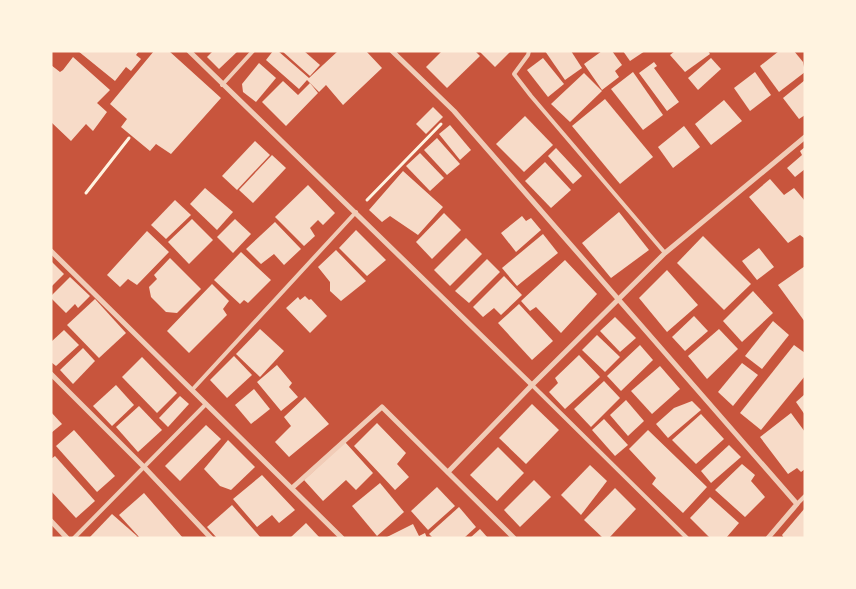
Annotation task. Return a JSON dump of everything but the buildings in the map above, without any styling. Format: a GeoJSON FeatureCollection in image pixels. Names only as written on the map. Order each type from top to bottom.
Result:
{"type":"FeatureCollection","features":[{"type":"Feature","properties":{"kind":"street"},"geometry":{"type":"LineString","coordinates":[[189,51],[222,86],[356,212],[532,385]]}},
{"type":"Feature","properties":{"kind":"street"},"geometry":{"type":"LineString","coordinates":[[392,51],[454,111],[797,504],[768,538]]}},
{"type":"Feature","properties":{"kind":"street"},"geometry":{"type":"LineString","coordinates":[[448,472],[665,252],[805,137]]}},
{"type":"Feature","properties":{"kind":"street"},"geometry":{"type":"LineString","coordinates":[[51,251],[342,538]]}},
{"type":"Feature","properties":{"kind":"street"},"geometry":{"type":"LineString","coordinates":[[51,374],[144,467],[211,538]]}},
{"type":"Feature","properties":{"kind":"street"},"geometry":{"type":"LineString","coordinates":[[292,488],[382,407],[514,538]]}},
{"type":"Feature","properties":{"kind":"street"},"geometry":{"type":"LineString","coordinates":[[51,521],[67,538]]}},
{"type":"Feature","properties":{"kind":"lane"},"geometry":{"type":"LineString","coordinates":[[222,86],[253,51]]}},
{"type":"Feature","properties":{"kind":"lane"},"geometry":{"type":"LineString","coordinates":[[528,51],[528,55],[514,74],[665,252]]}},
{"type":"Feature","properties":{"kind":"lane"},"geometry":{"type":"LineString","coordinates":[[192,390],[356,212]]}},
{"type":"Feature","properties":{"kind":"lane"},"geometry":{"type":"LineString","coordinates":[[532,385],[687,538]]}},
{"type":"Feature","properties":{"kind":"lane"},"geometry":{"type":"LineString","coordinates":[[74,538],[206,404]]}},
{"type":"Feature","properties":{"kind":"lane"},"geometry":{"type":"LineString","coordinates":[[797,504],[805,496]]}},
{"type":"Feature","properties":{"kind":"path"},"geometry":{"type":"LineString","coordinates":[[356,212],[454,111]]}},
{"type":"Feature","properties":{"kind":"path"},"geometry":{"type":"LineString","coordinates":[[86,193],[129,138]]}}]}
